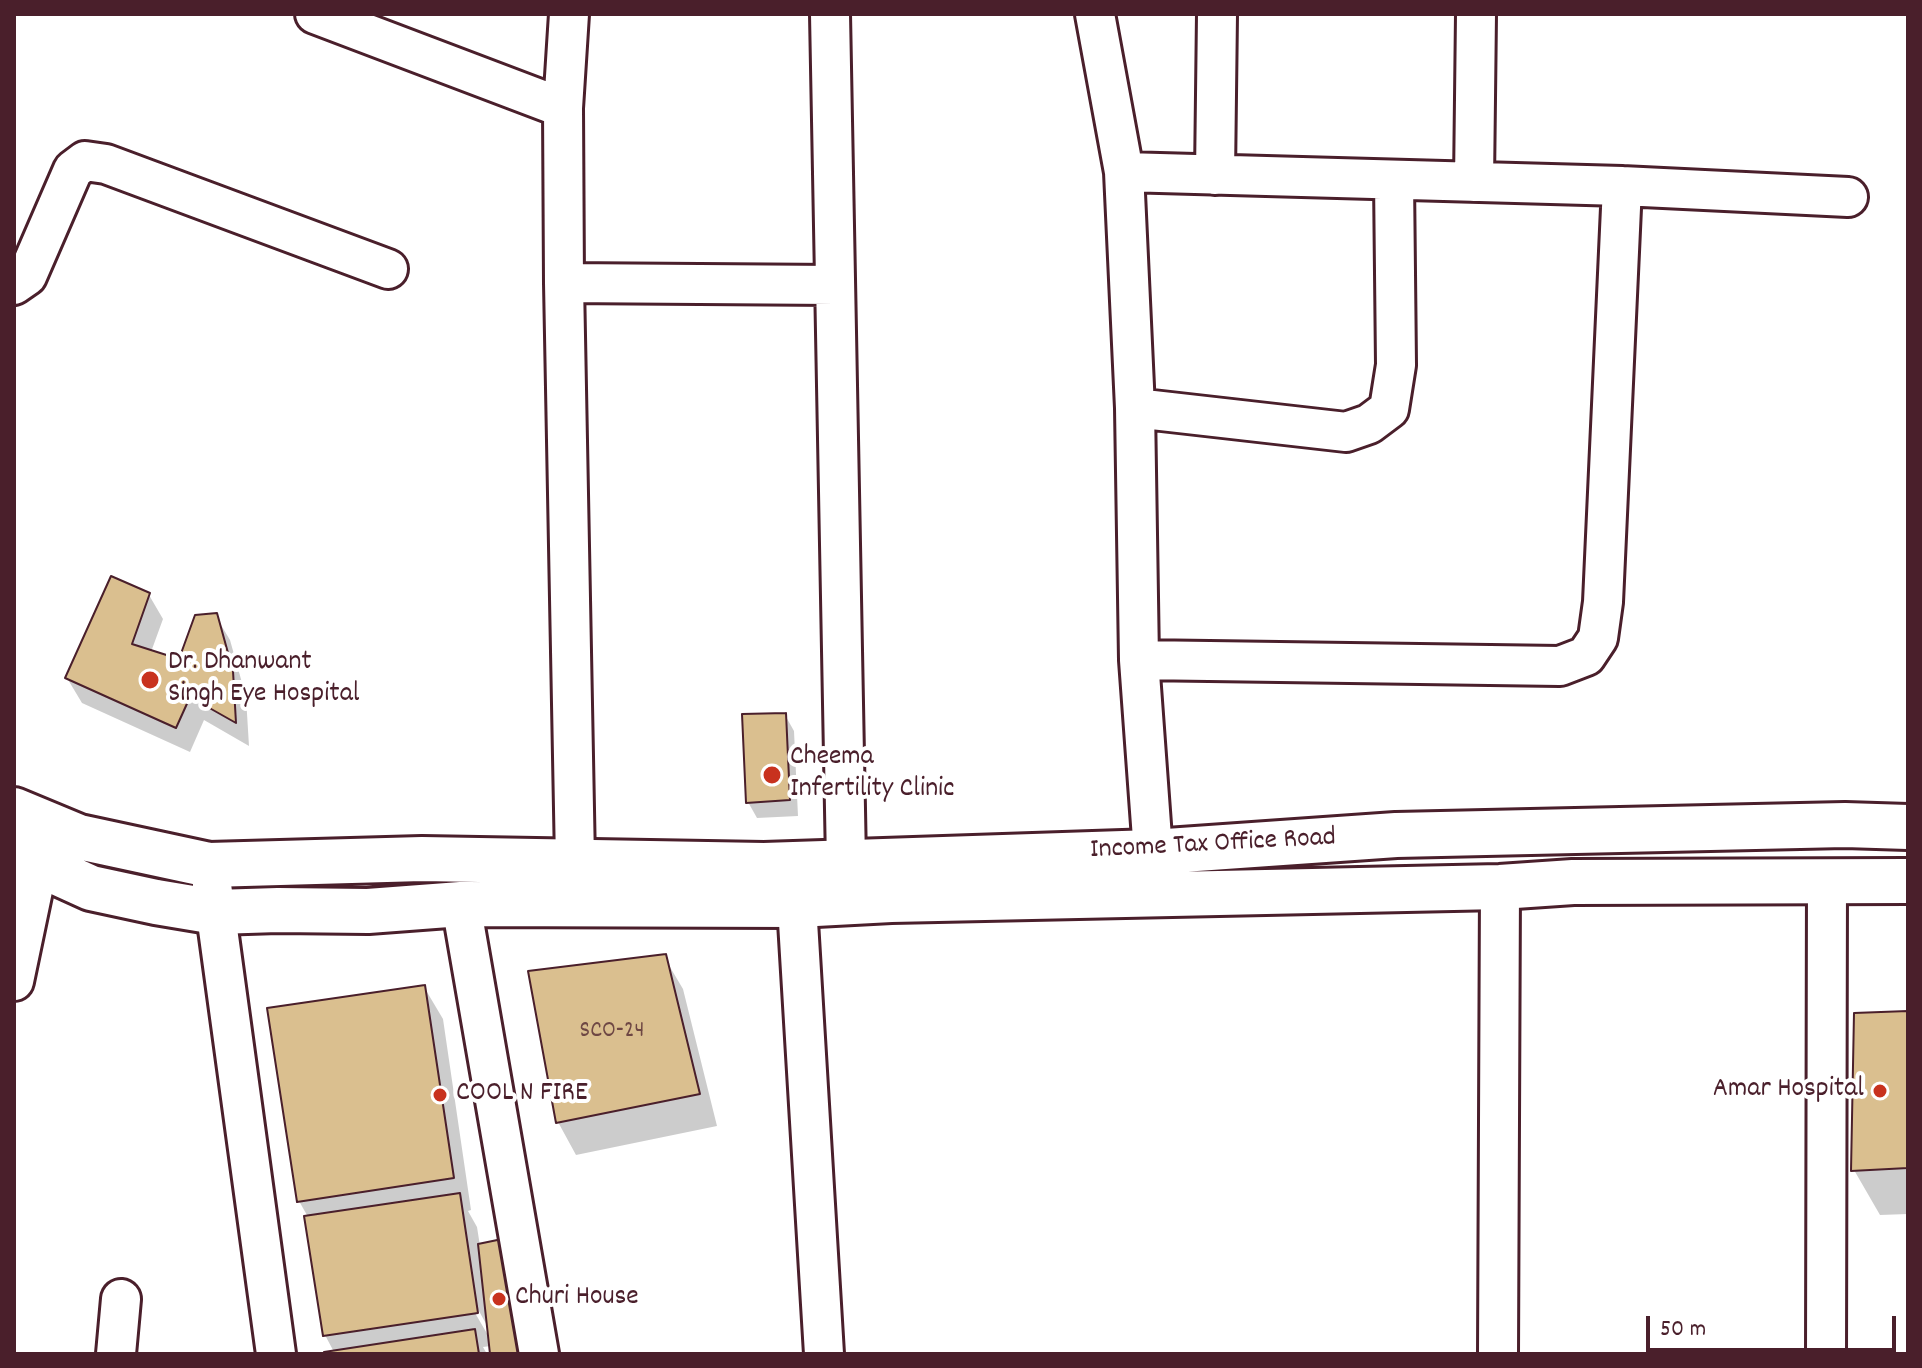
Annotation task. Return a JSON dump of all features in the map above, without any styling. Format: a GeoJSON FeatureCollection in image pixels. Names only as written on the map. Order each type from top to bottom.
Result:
{"type":"FeatureCollection","features":[{"type":"Feature","properties":{"kind":"main road","name":"Income Tax Office Road"},"geometry":{"type":"LineString","coordinates":[[14,810],[79,837],[209,865],[422,859],[764,865],[846,862],[954,879],[1153,852],[1396,835],[1845,825],[1908,827]]}},
{"type":"Feature","properties":{"kind":"main road"},"geometry":{"type":"LineString","coordinates":[[26,859],[91,888],[216,912],[368,911],[461,904],[797,905],[954,879],[1500,887],[1573,882],[1908,881]]}},
{"type":"Feature","properties":{"kind":"street"},"geometry":{"type":"LineString","coordinates":[[315,14],[563,108]]}},
{"type":"Feature","properties":{"kind":"street"},"geometry":{"type":"LineString","coordinates":[[569,14],[563,108],[564,283],[575,861]]}},
{"type":"Feature","properties":{"kind":"street"},"geometry":{"type":"LineString","coordinates":[[830,14],[846,862]]}},
{"type":"Feature","properties":{"kind":"street"},"geometry":{"type":"LineString","coordinates":[[1095,14],[1124,172],[1135,408],[1139,660],[1153,852]]}},
{"type":"Feature","properties":{"kind":"street"},"geometry":{"type":"LineString","coordinates":[[1215,175],[1217,14]]}},
{"type":"Feature","properties":{"kind":"street"},"geometry":{"type":"LineString","coordinates":[[1474,182],[1476,14]]}},
{"type":"Feature","properties":{"kind":"street"},"geometry":{"type":"LineString","coordinates":[[14,285],[27,276],[73,170],[85,161],[106,164],[388,269]]}},
{"type":"Feature","properties":{"kind":"street"},"geometry":{"type":"LineString","coordinates":[[1124,172],[1622,186],[1848,197]]}},
{"type":"Feature","properties":{"kind":"street"},"geometry":{"type":"LineString","coordinates":[[1135,408],[1346,432],[1369,424],[1389,409],[1396,365],[1394,180]]}},
{"type":"Feature","properties":{"kind":"street"},"geometry":{"type":"LineString","coordinates":[[1139,660],[1560,666],[1586,656],[1598,638],[1603,602],[1622,186]]}},
{"type":"Feature","properties":{"kind":"street"},"geometry":{"type":"LineString","coordinates":[[564,283],[835,285]]}},
{"type":"Feature","properties":{"kind":"street"},"geometry":{"type":"LineString","coordinates":[[14,981],[26,859]]}},
{"type":"Feature","properties":{"kind":"street"},"geometry":{"type":"LineString","coordinates":[[209,865],[276,1354]]}},
{"type":"Feature","properties":{"kind":"street"},"geometry":{"type":"LineString","coordinates":[[1826,1354],[1827,882]]}},
{"type":"Feature","properties":{"kind":"street"},"geometry":{"type":"LineString","coordinates":[[1498,1354],[1500,887]]}},
{"type":"Feature","properties":{"kind":"street"},"geometry":{"type":"LineString","coordinates":[[461,904],[539,1354]]}},
{"type":"Feature","properties":{"kind":"street"},"geometry":{"type":"LineString","coordinates":[[797,905],[824,1354]]}},
{"type":"Feature","properties":{"kind":"street"},"geometry":{"type":"LineString","coordinates":[[116,1354],[121,1299]]}},
{"type":"Feature","properties":{"kind":"building"},"geometry":{"type":"Polygon","coordinates":[[[111,576],[150,593],[132,644],[179,659],[195,615],[217,613],[233,671],[236,723],[190,697],[176,728],[65,678],[111,576]]]}},
{"type":"Feature","properties":{"kind":"building"},"geometry":{"type":"Polygon","coordinates":[[[786,713],[790,800],[746,803],[742,714],[786,713]]]}},
{"type":"Feature","properties":{"kind":"building"},"geometry":{"type":"Polygon","coordinates":[[[666,954],[700,1094],[556,1123],[528,971],[666,954]]]}},
{"type":"Feature","properties":{"kind":"building"},"geometry":{"type":"Polygon","coordinates":[[[425,985],[454,1178],[297,1202],[267,1008],[425,985]]]}},
{"type":"Feature","properties":{"kind":"building","name":"Amar Hospital"},"geometry":{"type":"Polygon","coordinates":[[[1908,1011],[1908,1168],[1851,1171],[1854,1013],[1908,1011]]]}},
{"type":"Feature","properties":{"kind":"building"},"geometry":{"type":"Polygon","coordinates":[[[460,1193],[478,1313],[323,1336],[304,1216],[460,1193]]]}},
{"type":"Feature","properties":{"kind":"building","name":"Churi House"},"geometry":{"type":"Polygon","coordinates":[[[507,1238],[519,1354],[490,1354],[478,1244],[507,1238]]]}},
{"type":"Feature","properties":{"kind":"building"},"geometry":{"type":"Polygon","coordinates":[[[475,1329],[479,1354],[324,1354],[324,1352],[475,1329]]]}},
{"type":"Feature","properties":{"kind":"place","name":"Dr. Dhanwant Singh Eye Hospital"},"geometry":{"type":"Point","coordinates":[150,680]}},
{"type":"Feature","properties":{"kind":"place","name":"Cheema Infertility Clinic"},"geometry":{"type":"Point","coordinates":[772,775]}},
{"type":"Feature","properties":{"kind":"place","name":"Amar Hospital"},"geometry":{"type":"Point","coordinates":[1880,1091]}},
{"type":"Feature","properties":{"kind":"place","name":"COOL N FIRE"},"geometry":{"type":"Point","coordinates":[440,1095]}},
{"type":"Feature","properties":{"kind":"place","name":"Churi House"},"geometry":{"type":"Point","coordinates":[499,1299]}}]}
